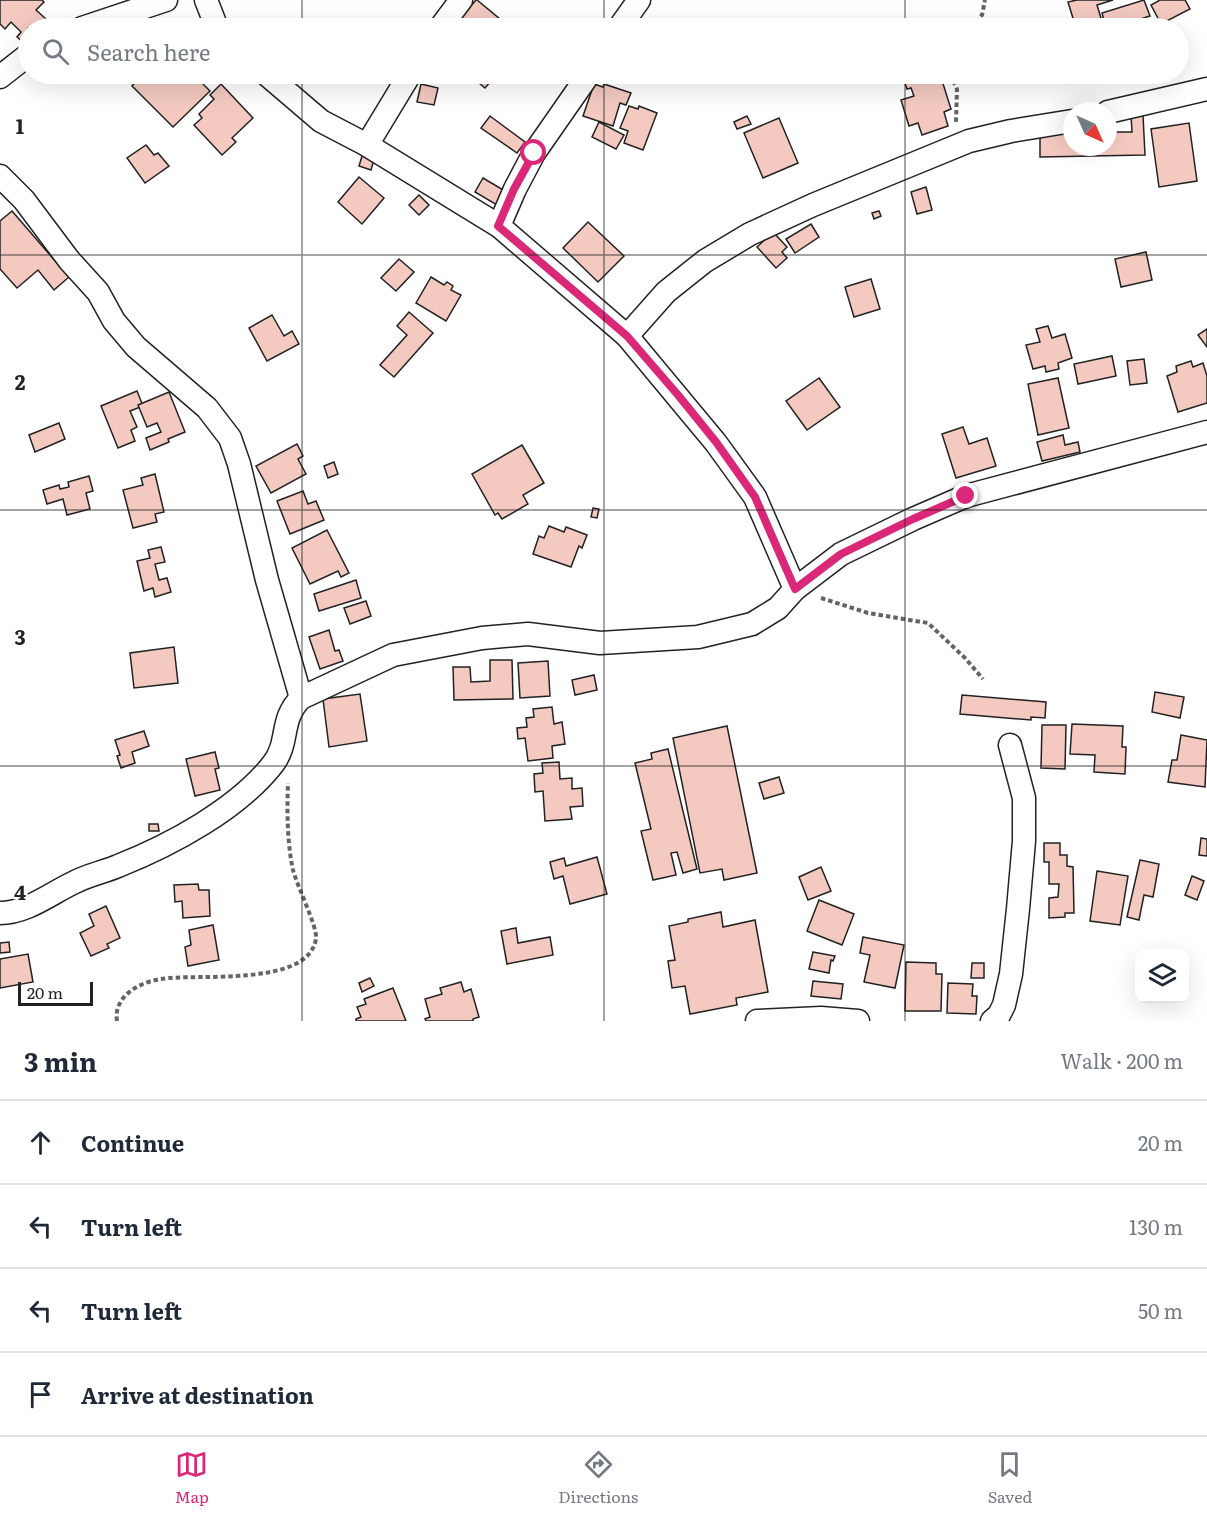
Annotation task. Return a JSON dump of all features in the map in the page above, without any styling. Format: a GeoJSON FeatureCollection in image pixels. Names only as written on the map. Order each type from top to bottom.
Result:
{"type":"FeatureCollection","features":[{"type":"Feature","properties":{"kind":"street"},"geometry":{"type":"LineString","coordinates":[[112,18],[166,0]]}},
{"type":"Feature","properties":{"kind":"street"},"geometry":{"type":"LineString","coordinates":[[206,0],[213,18]]}},
{"type":"Feature","properties":{"kind":"street"},"geometry":{"type":"LineString","coordinates":[[448,18],[461,0]]}},
{"type":"Feature","properties":{"kind":"street"},"geometry":{"type":"LineString","coordinates":[[626,18],[639,0]]}},
{"type":"Feature","properties":{"kind":"street"},"geometry":{"type":"LineString","coordinates":[[0,77],[18,63]]}},
{"type":"Feature","properties":{"kind":"street"},"geometry":{"type":"LineString","coordinates":[[278,84],[321,121],[367,146],[498,226],[627,336],[716,442],[755,497],[795,589]]}},
{"type":"Feature","properties":{"kind":"street"},"geometry":{"type":"LineString","coordinates":[[367,146],[404,84]]}},
{"type":"Feature","properties":{"kind":"street"},"geometry":{"type":"LineString","coordinates":[[498,226],[514,189],[534,153],[582,84]]}},
{"type":"Feature","properties":{"kind":"street"},"geometry":{"type":"LineString","coordinates":[[1117,110],[1207,89]]}},
{"type":"Feature","properties":{"kind":"street"},"geometry":{"type":"LineString","coordinates":[[627,336],[666,292],[705,261],[750,234],[813,205],[959,145],[1011,131],[1063,122]]}},
{"type":"Feature","properties":{"kind":"street"},"geometry":{"type":"LineString","coordinates":[[0,176],[24,200],[69,260],[98,292],[114,321],[136,347],[207,408],[230,438],[239,464],[267,580],[301,698]]}},
{"type":"Feature","properties":{"kind":"street"},"geometry":{"type":"LineString","coordinates":[[0,914],[34,904],[77,880],[119,866],[172,841],[204,822],[248,789],[273,763],[281,750],[286,718],[293,705],[301,698],[393,655],[482,638],[528,634],[600,642],[698,637],[752,624],[778,608],[795,589],[841,554],[966,496],[1207,432]]}},
{"type":"Feature","properties":{"kind":"street"},"geometry":{"type":"LineString","coordinates":[[992,1021],[999,1015],[1004,1005],[1011,974],[1024,841],[1024,798],[1010,745]]}},
{"type":"Feature","properties":{"kind":"street"},"geometry":{"type":"LineString","coordinates":[[757,1021],[821,1018],[858,1021]]}},
{"type":"Feature","properties":{"kind":"path"},"geometry":{"type":"LineString","coordinates":[[979,18],[985,0]]}},
{"type":"Feature","properties":{"kind":"path"},"geometry":{"type":"LineString","coordinates":[[955,84],[957,89],[956,124],[959,145]]}},
{"type":"Feature","properties":{"kind":"path"},"geometry":{"type":"LineString","coordinates":[[795,589],[868,613],[928,623],[965,658],[983,679]]}},
{"type":"Feature","properties":{"kind":"path"},"geometry":{"type":"LineString","coordinates":[[117,1021],[116,1011],[124,996],[136,988],[159,979],[258,974],[297,962],[312,950],[316,938],[313,922],[301,897],[293,869],[287,814],[288,778],[281,750]]}},
{"type":"Feature","properties":{"kind":"building"},"geometry":{"type":"Polygon","coordinates":[[[0,0],[42,0],[44,2],[36,10],[45,18],[18,18],[18,29],[11,22],[5,29],[0,24],[0,0]]]}},
{"type":"Feature","properties":{"kind":"building"},"geometry":{"type":"Polygon","coordinates":[[[477,0],[499,18],[461,18],[477,0]]]}},
{"type":"Feature","properties":{"kind":"building"},"geometry":{"type":"Polygon","coordinates":[[[1113,0],[1097,5],[1101,18],[1073,18],[1068,2],[1113,0]]]}},
{"type":"Feature","properties":{"kind":"building"},"geometry":{"type":"Polygon","coordinates":[[[1144,0],[1150,16],[1103,18],[1102,13],[1144,0]]]}},
{"type":"Feature","properties":{"kind":"building"},"geometry":{"type":"Polygon","coordinates":[[[1160,0],[1185,0],[1190,9],[1173,18],[1158,18],[1151,5],[1160,0]]]}},
{"type":"Feature","properties":{"kind":"building"},"geometry":{"type":"Polygon","coordinates":[[[134,84],[203,84],[210,91],[173,127],[132,86],[134,84]]]}},
{"type":"Feature","properties":{"kind":"building"},"geometry":{"type":"Polygon","coordinates":[[[221,84],[253,118],[232,138],[236,142],[222,155],[194,125],[202,118],[199,114],[214,99],[210,95],[221,84]]]}},
{"type":"Feature","properties":{"kind":"building"},"geometry":{"type":"Polygon","coordinates":[[[421,84],[438,88],[434,105],[417,102],[421,84]]]}},
{"type":"Feature","properties":{"kind":"building"},"geometry":{"type":"Polygon","coordinates":[[[594,84],[603,87],[604,84],[631,93],[626,105],[620,103],[613,126],[583,116],[594,84]]]}},
{"type":"Feature","properties":{"kind":"building"},"geometry":{"type":"Polygon","coordinates":[[[905,84],[943,84],[951,109],[944,112],[948,126],[922,135],[918,123],[909,126],[901,100],[914,96],[911,88],[907,89],[905,84]]]}},
{"type":"Feature","properties":{"kind":"building"},"geometry":{"type":"Polygon","coordinates":[[[629,106],[638,109],[639,106],[657,113],[643,150],[624,143],[628,131],[620,128],[629,106]]]}},
{"type":"Feature","properties":{"kind":"building"},"geometry":{"type":"Polygon","coordinates":[[[1131,115],[1143,115],[1145,155],[1117,156],[1117,132],[1132,132],[1131,115]]]}},
{"type":"Feature","properties":{"kind":"building"},"geometry":{"type":"Polygon","coordinates":[[[490,116],[525,142],[517,153],[481,128],[490,116]]]}},
{"type":"Feature","properties":{"kind":"building"},"geometry":{"type":"Polygon","coordinates":[[[747,116],[751,124],[737,129],[734,122],[747,116]]]}},
{"type":"Feature","properties":{"kind":"building"},"geometry":{"type":"Polygon","coordinates":[[[779,118],[798,163],[763,178],[744,133],[779,118]]]}},
{"type":"Feature","properties":{"kind":"building"},"geometry":{"type":"Polygon","coordinates":[[[599,122],[624,135],[616,149],[592,137],[599,122]]]}},
{"type":"Feature","properties":{"kind":"building"},"geometry":{"type":"Polygon","coordinates":[[[1189,123],[1197,181],[1159,187],[1151,129],[1189,123]]]}},
{"type":"Feature","properties":{"kind":"building"},"geometry":{"type":"Polygon","coordinates":[[[1063,133],[1063,156],[1092,156],[1040,157],[1040,134],[1063,133]]]}},
{"type":"Feature","properties":{"kind":"building"},"geometry":{"type":"Polygon","coordinates":[[[146,145],[154,155],[158,153],[169,166],[145,183],[127,158],[146,145]]]}},
{"type":"Feature","properties":{"kind":"building"},"geometry":{"type":"Polygon","coordinates":[[[363,153],[375,156],[371,170],[359,166],[363,153]]]}},
{"type":"Feature","properties":{"kind":"building"},"geometry":{"type":"Polygon","coordinates":[[[359,177],[384,198],[362,224],[338,202],[359,177]]]}},
{"type":"Feature","properties":{"kind":"building"},"geometry":{"type":"Polygon","coordinates":[[[483,178],[505,191],[497,205],[475,192],[483,178]]]}},
{"type":"Feature","properties":{"kind":"building"},"geometry":{"type":"Polygon","coordinates":[[[926,187],[932,210],[917,214],[911,192],[926,187]]]}},
{"type":"Feature","properties":{"kind":"building"},"geometry":{"type":"Polygon","coordinates":[[[419,195],[429,205],[419,215],[409,205],[419,195]]]}},
{"type":"Feature","properties":{"kind":"building"},"geometry":{"type":"Polygon","coordinates":[[[12,211],[69,277],[54,290],[38,270],[17,288],[0,269],[0,221],[12,211]]]}},
{"type":"Feature","properties":{"kind":"building"},"geometry":{"type":"Polygon","coordinates":[[[879,211],[881,216],[874,219],[872,213],[879,211]]]}},
{"type":"Feature","properties":{"kind":"building"},"geometry":{"type":"Polygon","coordinates":[[[588,222],[624,256],[598,282],[563,248],[588,222]]]}},
{"type":"Feature","properties":{"kind":"building"},"geometry":{"type":"Polygon","coordinates":[[[811,224],[819,237],[795,253],[786,239],[811,224]]]}},
{"type":"Feature","properties":{"kind":"building"},"geometry":{"type":"Polygon","coordinates":[[[773,232],[787,247],[782,252],[787,258],[776,268],[757,247],[773,232]]]}},
{"type":"Feature","properties":{"kind":"building"},"geometry":{"type":"Polygon","coordinates":[[[1146,252],[1152,280],[1121,287],[1115,259],[1146,252]]]}},
{"type":"Feature","properties":{"kind":"building"},"geometry":{"type":"Polygon","coordinates":[[[399,259],[414,272],[396,291],[381,278],[399,259]]]}},
{"type":"Feature","properties":{"kind":"building"},"geometry":{"type":"Polygon","coordinates":[[[431,277],[444,285],[447,282],[453,286],[451,290],[461,295],[446,321],[416,303],[431,277]]]}},
{"type":"Feature","properties":{"kind":"building"},"geometry":{"type":"Polygon","coordinates":[[[871,279],[880,309],[854,317],[845,287],[871,279]]]}},
{"type":"Feature","properties":{"kind":"building"},"geometry":{"type":"Polygon","coordinates":[[[409,312],[433,333],[394,377],[380,365],[407,335],[397,326],[409,312]]]}},
{"type":"Feature","properties":{"kind":"building"},"geometry":{"type":"Polygon","coordinates":[[[272,315],[284,336],[292,331],[299,344],[267,361],[249,328],[272,315]]]}},
{"type":"Feature","properties":{"kind":"building"},"geometry":{"type":"Polygon","coordinates":[[[1048,326],[1052,338],[1065,334],[1072,358],[1058,363],[1059,369],[1046,372],[1045,366],[1033,369],[1026,345],[1040,342],[1036,329],[1048,326]]]}},
{"type":"Feature","properties":{"kind":"building"},"geometry":{"type":"Polygon","coordinates":[[[1207,329],[1207,347],[1198,335],[1207,329]]]}},
{"type":"Feature","properties":{"kind":"building"},"geometry":{"type":"Polygon","coordinates":[[[1112,356],[1116,376],[1078,384],[1074,364],[1112,356]]]}},
{"type":"Feature","properties":{"kind":"building"},"geometry":{"type":"Polygon","coordinates":[[[1144,359],[1147,383],[1130,385],[1127,361],[1144,359]]]}},
{"type":"Feature","properties":{"kind":"building"},"geometry":{"type":"Polygon","coordinates":[[[1191,361],[1193,367],[1203,363],[1207,376],[1207,403],[1178,412],[1167,376],[1177,372],[1176,366],[1191,361]]]}},
{"type":"Feature","properties":{"kind":"building"},"geometry":{"type":"Polygon","coordinates":[[[819,378],[840,407],[807,430],[786,401],[819,378]]]}},
{"type":"Feature","properties":{"kind":"building"},"geometry":{"type":"Polygon","coordinates":[[[1058,378],[1069,428],[1038,435],[1028,384],[1058,378]]]}},
{"type":"Feature","properties":{"kind":"building"},"geometry":{"type":"Polygon","coordinates":[[[137,391],[143,406],[130,411],[137,427],[131,430],[135,441],[118,448],[101,406],[137,391]]]}},
{"type":"Feature","properties":{"kind":"building"},"geometry":{"type":"Polygon","coordinates":[[[169,392],[185,432],[150,450],[146,438],[161,432],[157,423],[147,427],[138,405],[169,392]]]}},
{"type":"Feature","properties":{"kind":"building"},"geometry":{"type":"Polygon","coordinates":[[[59,423],[65,439],[35,452],[29,435],[59,423]]]}},
{"type":"Feature","properties":{"kind":"building"},"geometry":{"type":"Polygon","coordinates":[[[963,427],[969,444],[987,438],[996,466],[956,478],[942,434],[963,427]]]}},
{"type":"Feature","properties":{"kind":"building"},"geometry":{"type":"Polygon","coordinates":[[[1063,435],[1065,445],[1078,442],[1080,452],[1042,461],[1037,442],[1063,435]]]}},
{"type":"Feature","properties":{"kind":"building"},"geometry":{"type":"Polygon","coordinates":[[[297,444],[303,456],[298,459],[306,474],[271,493],[256,466],[297,444]]]}},
{"type":"Feature","properties":{"kind":"building"},"geometry":{"type":"Polygon","coordinates":[[[522,445],[544,483],[523,495],[528,504],[502,519],[498,513],[495,515],[472,474],[522,445]]]}},
{"type":"Feature","properties":{"kind":"building"},"geometry":{"type":"Polygon","coordinates":[[[334,462],[338,474],[328,478],[324,466],[334,462]]]}},
{"type":"Feature","properties":{"kind":"building"},"geometry":{"type":"Polygon","coordinates":[[[155,474],[164,512],[155,514],[157,522],[133,528],[123,490],[143,485],[141,478],[155,474]]]}},
{"type":"Feature","properties":{"kind":"building"},"geometry":{"type":"Polygon","coordinates":[[[89,476],[93,491],[86,493],[90,509],[67,515],[63,499],[47,504],[43,490],[59,485],[60,489],[69,487],[68,482],[89,476]]]}},
{"type":"Feature","properties":{"kind":"building"},"geometry":{"type":"Polygon","coordinates":[[[303,491],[308,504],[316,501],[324,520],[290,534],[277,501],[303,491]]]}},
{"type":"Feature","properties":{"kind":"building"},"geometry":{"type":"Polygon","coordinates":[[[593,508],[599,509],[597,518],[591,517],[593,508]]]}},
{"type":"Feature","properties":{"kind":"building"},"geometry":{"type":"Polygon","coordinates":[[[549,526],[564,532],[566,527],[587,535],[582,548],[579,546],[571,567],[533,554],[539,536],[544,538],[549,526]]]}},
{"type":"Feature","properties":{"kind":"building"},"geometry":{"type":"Polygon","coordinates":[[[327,530],[349,573],[341,577],[338,571],[310,584],[292,548],[327,530]]]}},
{"type":"Feature","properties":{"kind":"building"},"geometry":{"type":"Polygon","coordinates":[[[161,547],[165,562],[155,564],[159,580],[167,578],[171,592],[155,597],[153,588],[144,591],[137,561],[150,558],[148,550],[161,547]]]}},
{"type":"Feature","properties":{"kind":"building"},"geometry":{"type":"Polygon","coordinates":[[[356,580],[361,598],[319,611],[314,594],[356,580]]]}},
{"type":"Feature","properties":{"kind":"building"},"geometry":{"type":"Polygon","coordinates":[[[366,601],[371,616],[350,624],[344,608],[366,601]]]}},
{"type":"Feature","properties":{"kind":"building"},"geometry":{"type":"Polygon","coordinates":[[[329,630],[335,651],[339,650],[343,661],[320,669],[309,637],[329,630]]]}},
{"type":"Feature","properties":{"kind":"building"},"geometry":{"type":"Polygon","coordinates":[[[174,647],[178,683],[134,688],[130,653],[174,647]]]}},
{"type":"Feature","properties":{"kind":"building"},"geometry":{"type":"Polygon","coordinates":[[[490,660],[512,660],[513,699],[454,700],[453,667],[470,667],[471,682],[490,681],[490,660]]]}},
{"type":"Feature","properties":{"kind":"building"},"geometry":{"type":"Polygon","coordinates":[[[548,661],[550,696],[520,698],[518,663],[548,661]]]}},
{"type":"Feature","properties":{"kind":"building"},"geometry":{"type":"Polygon","coordinates":[[[594,675],[597,690],[575,695],[572,680],[594,675]]]}},
{"type":"Feature","properties":{"kind":"building"},"geometry":{"type":"Polygon","coordinates":[[[1155,692],[1184,697],[1180,718],[1152,712],[1155,692]]]}},
{"type":"Feature","properties":{"kind":"building"},"geometry":{"type":"Polygon","coordinates":[[[360,694],[367,741],[329,747],[323,699],[360,694]]]}},
{"type":"Feature","properties":{"kind":"building"},"geometry":{"type":"Polygon","coordinates":[[[962,695],[1046,702],[1045,718],[1031,717],[1031,720],[960,714],[962,695]]]}},
{"type":"Feature","properties":{"kind":"building"},"geometry":{"type":"Polygon","coordinates":[[[552,707],[554,724],[562,722],[565,744],[552,746],[553,758],[528,761],[525,738],[518,739],[517,728],[527,727],[526,718],[534,717],[533,709],[552,707]]]}},
{"type":"Feature","properties":{"kind":"building"},"geometry":{"type":"Polygon","coordinates":[[[1072,724],[1123,726],[1122,747],[1126,747],[1125,774],[1094,772],[1095,755],[1070,754],[1072,724]]]}},
{"type":"Feature","properties":{"kind":"building"},"geometry":{"type":"Polygon","coordinates":[[[1042,725],[1066,725],[1065,769],[1041,768],[1042,725]]]}},
{"type":"Feature","properties":{"kind":"building"},"geometry":{"type":"Polygon","coordinates":[[[727,726],[757,873],[724,880],[722,869],[700,873],[673,738],[727,726]]]}},
{"type":"Feature","properties":{"kind":"building"},"geometry":{"type":"Polygon","coordinates":[[[144,731],[149,746],[132,752],[135,763],[121,768],[115,740],[144,731]]]}},
{"type":"Feature","properties":{"kind":"building"},"geometry":{"type":"Polygon","coordinates":[[[1181,735],[1207,740],[1205,787],[1168,782],[1172,760],[1177,760],[1181,735]]]}},
{"type":"Feature","properties":{"kind":"building"},"geometry":{"type":"Polygon","coordinates":[[[668,749],[697,869],[683,873],[677,852],[671,853],[676,875],[653,880],[641,831],[651,829],[635,763],[652,759],[651,753],[668,749]]]}},
{"type":"Feature","properties":{"kind":"building"},"geometry":{"type":"Polygon","coordinates":[[[215,752],[219,768],[215,769],[220,790],[195,796],[186,759],[215,752]]]}},
{"type":"Feature","properties":{"kind":"building"},"geometry":{"type":"Polygon","coordinates":[[[559,762],[560,779],[572,778],[572,789],[582,788],[583,806],[570,807],[572,819],[545,821],[543,791],[535,792],[534,774],[543,773],[542,763],[559,762]]]}},
{"type":"Feature","properties":{"kind":"building"},"geometry":{"type":"Polygon","coordinates":[[[779,777],[784,793],[764,799],[759,783],[779,777]]]}},
{"type":"Feature","properties":{"kind":"building"},"geometry":{"type":"Polygon","coordinates":[[[149,824],[158,824],[159,831],[149,831],[149,824]]]}},
{"type":"Feature","properties":{"kind":"building"},"geometry":{"type":"Polygon","coordinates":[[[1201,838],[1207,839],[1207,856],[1199,855],[1201,838]]]}},
{"type":"Feature","properties":{"kind":"building"},"geometry":{"type":"Polygon","coordinates":[[[1044,843],[1060,843],[1060,855],[1067,855],[1067,866],[1073,867],[1074,913],[1065,913],[1065,917],[1049,918],[1049,898],[1058,897],[1059,884],[1049,884],[1049,862],[1044,862],[1044,843]]]}},
{"type":"Feature","properties":{"kind":"building"},"geometry":{"type":"Polygon","coordinates":[[[597,857],[607,894],[570,904],[563,876],[554,879],[550,862],[564,858],[566,866],[597,857]]]}},
{"type":"Feature","properties":{"kind":"building"},"geometry":{"type":"Polygon","coordinates":[[[1140,860],[1159,864],[1153,897],[1144,895],[1139,920],[1127,917],[1140,860]]]}},
{"type":"Feature","properties":{"kind":"building"},"geometry":{"type":"Polygon","coordinates":[[[821,867],[831,891],[808,900],[799,877],[821,867]]]}},
{"type":"Feature","properties":{"kind":"building"},"geometry":{"type":"Polygon","coordinates":[[[1097,871],[1128,876],[1120,925],[1090,921],[1097,871]]]}},
{"type":"Feature","properties":{"kind":"building"},"geometry":{"type":"Polygon","coordinates":[[[1192,876],[1204,881],[1197,900],[1185,895],[1192,876]]]}},
{"type":"Feature","properties":{"kind":"building"},"geometry":{"type":"Polygon","coordinates":[[[198,884],[199,890],[209,890],[210,916],[183,918],[182,901],[175,902],[174,885],[198,884]]]}},
{"type":"Feature","properties":{"kind":"building"},"geometry":{"type":"Polygon","coordinates":[[[819,900],[854,914],[842,945],[807,931],[819,900]]]}},
{"type":"Feature","properties":{"kind":"building"},"geometry":{"type":"Polygon","coordinates":[[[106,906],[120,938],[107,944],[109,948],[91,956],[80,933],[94,926],[89,914],[106,906]]]}},
{"type":"Feature","properties":{"kind":"building"},"geometry":{"type":"Polygon","coordinates":[[[721,912],[723,927],[755,920],[768,992],[736,998],[737,1005],[690,1014],[685,986],[672,988],[668,961],[675,960],[669,926],[688,922],[688,919],[721,912]]]}},
{"type":"Feature","properties":{"kind":"building"},"geometry":{"type":"Polygon","coordinates":[[[213,925],[219,960],[188,966],[185,947],[191,945],[189,930],[213,925]]]}},
{"type":"Feature","properties":{"kind":"building"},"geometry":{"type":"Polygon","coordinates":[[[516,928],[518,943],[550,937],[553,955],[507,964],[501,931],[516,928]]]}},
{"type":"Feature","properties":{"kind":"building"},"geometry":{"type":"Polygon","coordinates":[[[863,937],[904,945],[895,988],[864,982],[870,955],[860,953],[863,937]]]}},
{"type":"Feature","properties":{"kind":"building"},"geometry":{"type":"Polygon","coordinates":[[[9,942],[10,952],[0,953],[0,943],[9,942]]]}},
{"type":"Feature","properties":{"kind":"building"},"geometry":{"type":"Polygon","coordinates":[[[813,952],[835,956],[833,961],[831,960],[829,973],[809,969],[813,952]]]}},
{"type":"Feature","properties":{"kind":"building"},"geometry":{"type":"Polygon","coordinates":[[[28,954],[33,982],[0,988],[0,959],[28,954]]]}},
{"type":"Feature","properties":{"kind":"building"},"geometry":{"type":"Polygon","coordinates":[[[906,962],[936,963],[936,974],[942,974],[941,1011],[905,1011],[906,962]]]}},
{"type":"Feature","properties":{"kind":"building"},"geometry":{"type":"Polygon","coordinates":[[[972,963],[984,963],[984,978],[971,978],[972,963]]]}},
{"type":"Feature","properties":{"kind":"building"},"geometry":{"type":"Polygon","coordinates":[[[370,978],[374,986],[362,992],[359,983],[370,978]]]}},
{"type":"Feature","properties":{"kind":"building"},"geometry":{"type":"Polygon","coordinates":[[[813,981],[843,984],[841,999],[811,996],[813,981]]]}},
{"type":"Feature","properties":{"kind":"building"},"geometry":{"type":"Polygon","coordinates":[[[461,982],[464,992],[471,989],[479,1017],[473,1021],[426,1021],[425,1019],[430,1017],[425,999],[442,994],[440,988],[461,982]]]}},
{"type":"Feature","properties":{"kind":"building"},"geometry":{"type":"Polygon","coordinates":[[[948,983],[973,984],[972,996],[977,996],[976,1014],[947,1013],[948,983]]]}},
{"type":"Feature","properties":{"kind":"building"},"geometry":{"type":"Polygon","coordinates":[[[393,988],[406,1021],[356,1021],[361,1017],[357,1007],[366,1004],[364,999],[393,988]]]}},
{"type":"Feature","properties":{"kind":"route"},"geometry":{"type":"LineString","coordinates":[[534,153],[514,189],[498,226],[627,336],[678,395],[716,442],[755,497],[795,589],[841,554],[966,496]]}}]}
